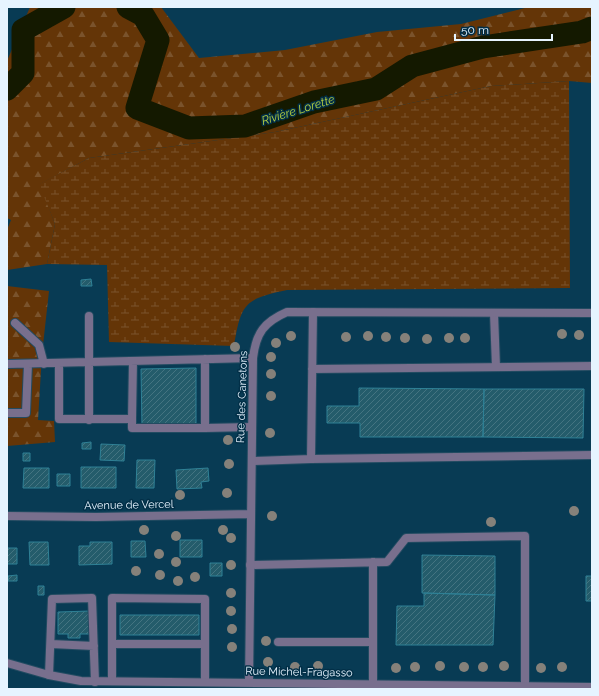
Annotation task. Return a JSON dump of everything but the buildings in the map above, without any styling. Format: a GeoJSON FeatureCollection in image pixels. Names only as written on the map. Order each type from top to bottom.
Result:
{"type":"FeatureCollection","features":[{"type":"Feature","properties":{"kind":"street","name":"Rue des Canetons"},"geometry":{"type":"LineString","coordinates":[[249,682],[254,358],[255,344],[261,330],[272,318],[287,312],[592,313]]}},
{"type":"Feature","properties":{"kind":"street"},"geometry":{"type":"LineString","coordinates":[[311,459],[314,312]]}},
{"type":"Feature","properties":{"kind":"street"},"geometry":{"type":"LineString","coordinates":[[494,313],[496,367]]}},
{"type":"Feature","properties":{"kind":"street"},"geometry":{"type":"LineString","coordinates":[[89,316],[90,420]]}},
{"type":"Feature","properties":{"kind":"street"},"geometry":{"type":"LineString","coordinates":[[15,323],[39,345],[44,364]]}},
{"type":"Feature","properties":{"kind":"street"},"geometry":{"type":"LineString","coordinates":[[7,364],[254,358]]}},
{"type":"Feature","properties":{"kind":"street"},"geometry":{"type":"LineString","coordinates":[[205,359],[205,428]]}},
{"type":"Feature","properties":{"kind":"street"},"geometry":{"type":"LineString","coordinates":[[133,361],[132,428],[252,427]]}},
{"type":"Feature","properties":{"kind":"street"},"geometry":{"type":"LineString","coordinates":[[59,363],[59,419],[132,419]]}},
{"type":"Feature","properties":{"kind":"street"},"geometry":{"type":"LineString","coordinates":[[7,412],[26,413],[28,364]]}},
{"type":"Feature","properties":{"kind":"street"},"geometry":{"type":"LineString","coordinates":[[312,369],[592,366]]}},
{"type":"Feature","properties":{"kind":"street"},"geometry":{"type":"LineString","coordinates":[[252,461],[592,456]]}},
{"type":"Feature","properties":{"kind":"street","name":"Avenue de Vercel"},"geometry":{"type":"LineString","coordinates":[[7,516],[96,517],[251,514]]}},
{"type":"Feature","properties":{"kind":"street"},"geometry":{"type":"LineString","coordinates":[[250,565],[387,562],[406,538],[525,536],[525,686]]}},
{"type":"Feature","properties":{"kind":"street"},"geometry":{"type":"LineString","coordinates":[[373,562],[373,685]]}},
{"type":"Feature","properties":{"kind":"street"},"geometry":{"type":"LineString","coordinates":[[49,675],[52,599],[92,598],[95,682]]}},
{"type":"Feature","properties":{"kind":"street"},"geometry":{"type":"LineString","coordinates":[[112,681],[112,598],[205,598],[205,682]]}},
{"type":"Feature","properties":{"kind":"street"},"geometry":{"type":"LineString","coordinates":[[278,642],[373,642]]}},
{"type":"Feature","properties":{"kind":"street"},"geometry":{"type":"LineString","coordinates":[[51,644],[94,646]]}},
{"type":"Feature","properties":{"kind":"street"},"geometry":{"type":"LineString","coordinates":[[112,644],[205,644]]}},
{"type":"Feature","properties":{"kind":"street","name":"Rue Michel-Fragasso"},"geometry":{"type":"LineString","coordinates":[[7,663],[81,685],[112,681],[249,682],[411,687],[592,687]]}},
{"type":"Feature","properties":{"kind":"shaded area"},"geometry":{"type":"Polygon","coordinates":[[[7,7],[592,7],[592,689],[7,689],[7,7]]]}},
{"type":"Feature","properties":{"kind":"green space"},"geometry":{"type":"Polygon","coordinates":[[[30,7],[161,7],[199,58],[285,50],[377,32],[461,24],[529,7],[592,7],[592,83],[569,81],[491,86],[275,132],[89,158],[40,184],[55,224],[47,264],[7,270],[7,230],[11,220],[7,218],[7,61],[30,7]]]}},
{"type":"Feature","properties":{"kind":"green space"},"geometry":{"type":"Polygon","coordinates":[[[569,81],[570,288],[287,290],[262,297],[253,301],[247,306],[239,321],[234,346],[109,342],[107,265],[47,264],[55,224],[39,184],[89,158],[275,132],[491,86],[569,81]]]}},
{"type":"Feature","properties":{"kind":"green space"},"geometry":{"type":"Polygon","coordinates":[[[7,286],[49,291],[42,354],[38,420],[54,421],[55,442],[7,446],[7,286]]]}},
{"type":"Feature","properties":{"kind":"waterway","name":"Rivière Lorette"},"geometry":{"type":"LineString","coordinates":[[7,89],[23,73],[23,30],[64,7]]}},
{"type":"Feature","properties":{"kind":"waterway","name":"Rivière Lorette"},"geometry":{"type":"LineString","coordinates":[[128,7],[143,15],[158,40],[137,108],[189,128],[245,126],[314,102],[376,89],[412,66],[483,47],[582,32],[592,28]]}}]}
